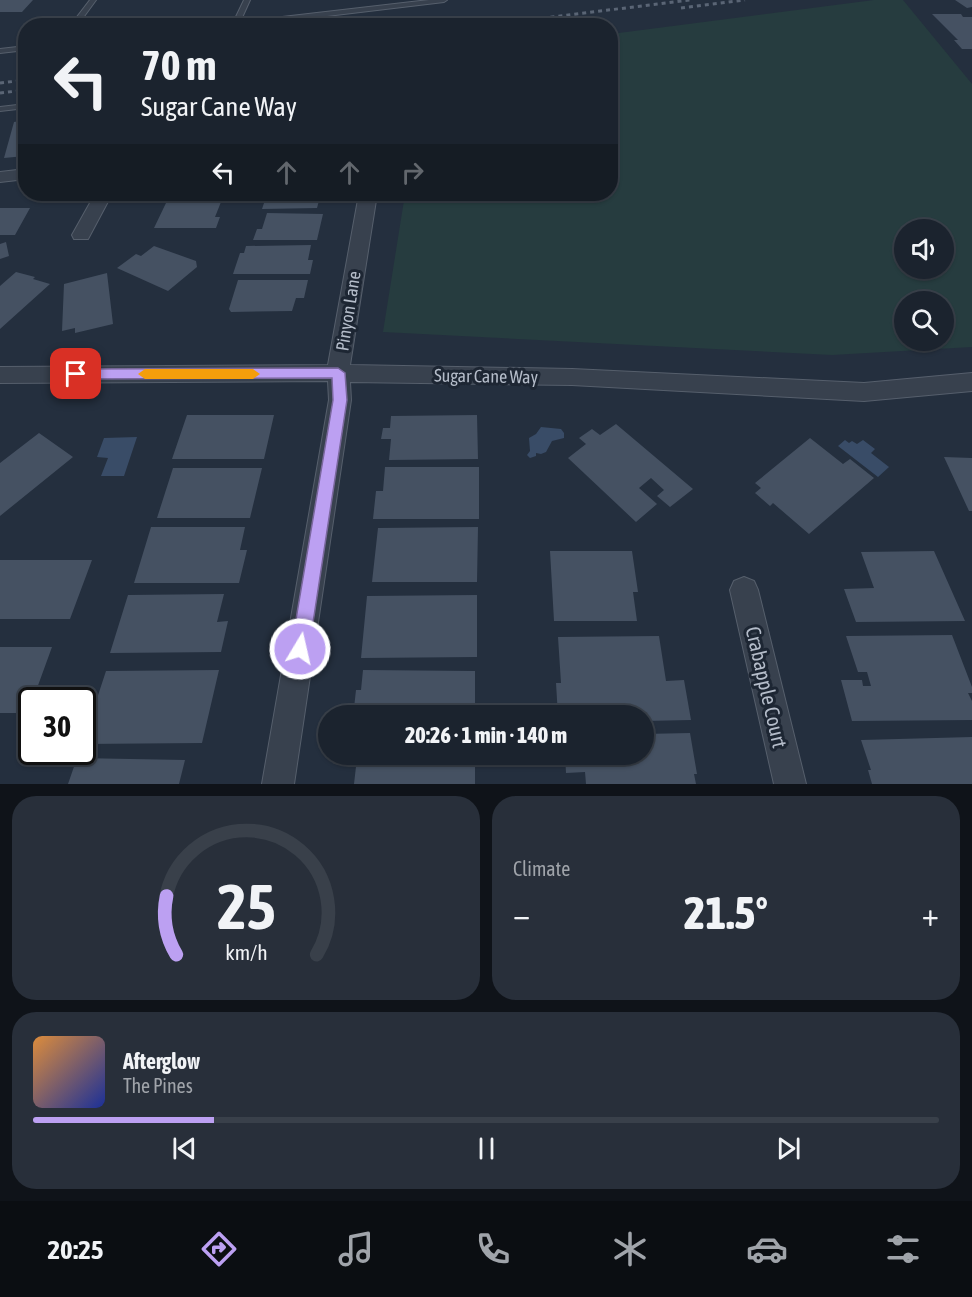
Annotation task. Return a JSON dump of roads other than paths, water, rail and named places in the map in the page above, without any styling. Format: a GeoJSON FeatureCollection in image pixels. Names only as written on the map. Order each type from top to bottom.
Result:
{"type":"FeatureCollection","features":[{"type":"Feature","properties":{"kind":"street"},"geometry":{"type":"LineString","coordinates":[[0,177],[18,175]]}},
{"type":"Feature","properties":{"kind":"street"},"geometry":{"type":"LineString","coordinates":[[81,235],[99,201]]}},
{"type":"Feature","properties":{"kind":"street","name":"Pinyon Lane"},"geometry":{"type":"LineString","coordinates":[[278,784],[340,400],[338,373],[367,201]]}},
{"type":"Feature","properties":{"kind":"street","name":"Sugar Cane Way"},"geometry":{"type":"LineString","coordinates":[[0,375],[338,373],[572,377],[864,392],[972,382]]}},
{"type":"Feature","properties":{"kind":"street","name":"Crabapple Court"},"geometry":{"type":"LineString","coordinates":[[744,590],[790,784]]}},
{"type":"Feature","properties":{"kind":"lane"},"geometry":{"type":"LineString","coordinates":[[79,18],[93,0]]}},
{"type":"Feature","properties":{"kind":"lane"},"geometry":{"type":"LineString","coordinates":[[239,18],[248,0]]}},
{"type":"Feature","properties":{"kind":"lane"},"geometry":{"type":"LineString","coordinates":[[288,18],[444,0]]}},
{"type":"Feature","properties":{"kind":"lane"},"geometry":{"type":"LineString","coordinates":[[0,51],[18,49]]}},
{"type":"Feature","properties":{"kind":"lane"},"geometry":{"type":"LineString","coordinates":[[0,109],[18,107]]}},
{"type":"Feature","properties":{"kind":"water"},"geometry":{"type":"Polygon","coordinates":[[[541,427],[561,429],[564,438],[552,441],[546,452],[536,453],[536,456],[530,458],[527,455],[530,451],[529,438],[541,427]]]}},
{"type":"Feature","properties":{"kind":"water"},"geometry":{"type":"Polygon","coordinates":[[[137,437],[124,476],[101,476],[108,458],[97,457],[104,438],[137,437]]]}},
{"type":"Feature","properties":{"kind":"water"},"geometry":{"type":"Polygon","coordinates":[[[845,440],[857,444],[863,440],[875,449],[871,453],[889,467],[878,477],[838,446],[845,440]]]}},
{"type":"Feature","properties":{"kind":"railway"},"geometry":{"type":"LineString","coordinates":[[544,18],[690,0]]}},
{"type":"Feature","properties":{"kind":"railway"},"geometry":{"type":"LineString","coordinates":[[681,8],[745,0]]}},
{"type":"Feature","properties":{"kind":"railway"},"geometry":{"type":"LineString","coordinates":[[0,83],[18,81]]}},
{"type":"Feature","properties":{"kind":"railway"},"geometry":{"type":"LineString","coordinates":[[0,93],[18,91]]}}]}
